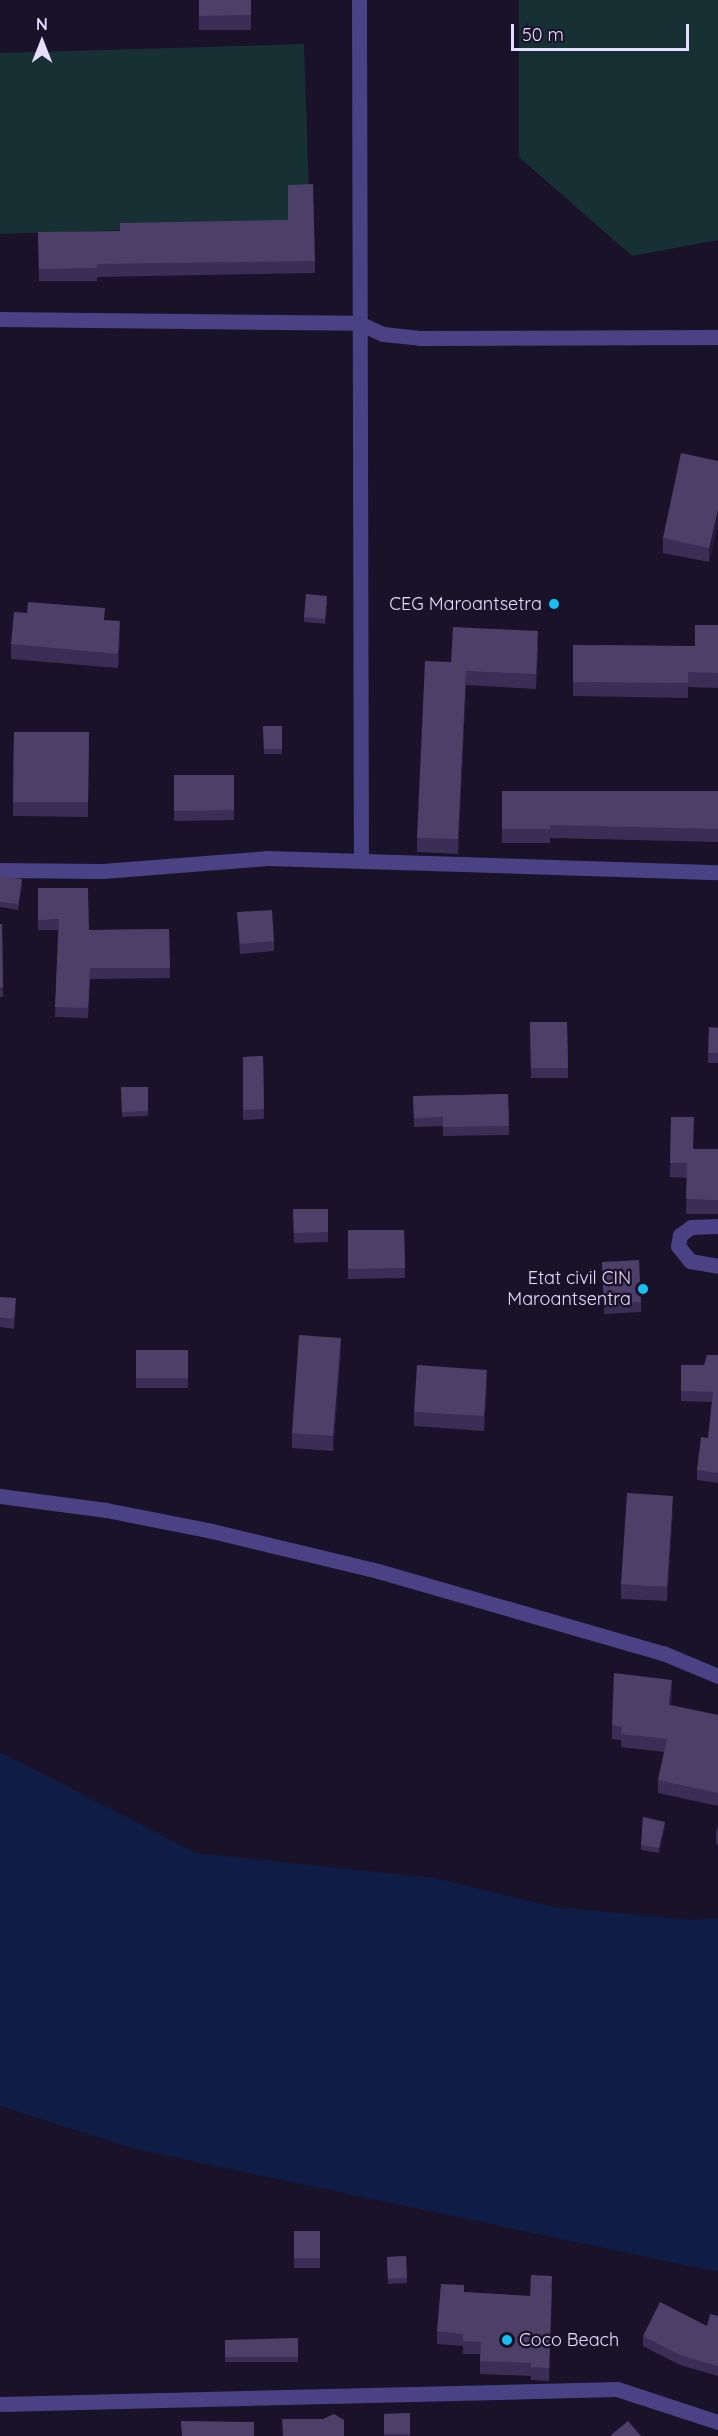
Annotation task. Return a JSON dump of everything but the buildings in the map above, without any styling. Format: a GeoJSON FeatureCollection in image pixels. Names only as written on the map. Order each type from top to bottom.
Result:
{"type":"FeatureCollection","features":[{"type":"Feature","properties":{"kind":"street"},"geometry":{"type":"LineString","coordinates":[[359,0],[361,858]]}},
{"type":"Feature","properties":{"kind":"street"},"geometry":{"type":"LineString","coordinates":[[0,319],[359,323],[383,334],[420,338],[718,338]]}},
{"type":"Feature","properties":{"kind":"street"},"geometry":{"type":"LineString","coordinates":[[0,870],[103,871],[229,859],[361,858],[718,872]]}},
{"type":"Feature","properties":{"kind":"street"},"geometry":{"type":"LineString","coordinates":[[718,1226],[691,1227],[680,1235],[678,1246],[690,1261],[718,1266]]}},
{"type":"Feature","properties":{"kind":"street"},"geometry":{"type":"LineString","coordinates":[[0,1496],[106,1510],[212,1531],[378,1571],[663,1653],[718,1676]]}},
{"type":"Feature","properties":{"kind":"street"},"geometry":{"type":"LineString","coordinates":[[0,2404],[617,2389],[718,2422]]}},
{"type":"Feature","properties":{"kind":"green space"},"geometry":{"type":"Polygon","coordinates":[[[519,0],[718,0],[718,240],[632,256],[519,157],[519,0]]]}},
{"type":"Feature","properties":{"kind":"green space"},"geometry":{"type":"Polygon","coordinates":[[[304,44],[310,224],[0,234],[0,53],[304,44]]]}},
{"type":"Feature","properties":{"kind":"water"},"geometry":{"type":"Polygon","coordinates":[[[0,1752],[196,1853],[435,1878],[555,1907],[694,1920],[718,1918],[718,2272],[135,2149],[0,2106],[0,1752]]]}},
{"type":"Feature","properties":{"kind":"place","name":"CEG Maroantsetra"},"geometry":{"type":"Point","coordinates":[554,604]}},
{"type":"Feature","properties":{"kind":"place","name":"Etat civil CIN Maroantsentra"},"geometry":{"type":"Point","coordinates":[643,1289]}},
{"type":"Feature","properties":{"kind":"place","name":"Coco Beach"},"geometry":{"type":"Point","coordinates":[507,2340]}}]}
